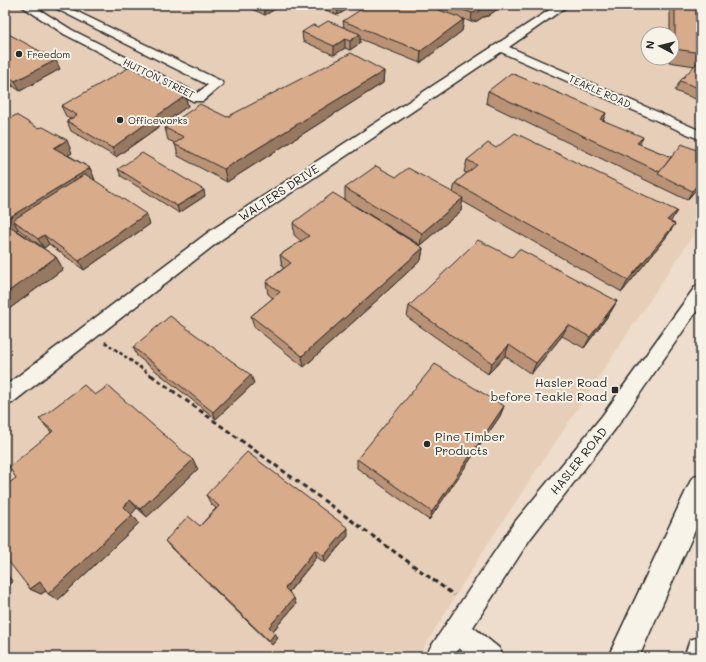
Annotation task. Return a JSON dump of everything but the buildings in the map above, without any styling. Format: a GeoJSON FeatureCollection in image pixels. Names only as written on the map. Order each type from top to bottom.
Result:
{"type":"FeatureCollection","features":[{"type":"Feature","properties":{"kind":"main road"},"geometry":{"type":"LineString","coordinates":[[624,657],[701,487]]}},
{"type":"Feature","properties":{"kind":"main road"},"geometry":{"type":"LineString","coordinates":[[699,657],[701,651]]}},
{"type":"Feature","properties":{"kind":"street","name":"HUTTON STREET"},"geometry":{"type":"LineString","coordinates":[[25,5],[68,32],[198,98],[217,84],[54,5]]}},
{"type":"Feature","properties":{"kind":"street","name":"WALTERS DRIVE"},"geometry":{"type":"LineString","coordinates":[[5,397],[239,218],[564,5]]}},
{"type":"Feature","properties":{"kind":"street","name":"TEAKLE ROAD"},"geometry":{"type":"LineString","coordinates":[[499,47],[701,136]]}},
{"type":"Feature","properties":{"kind":"street","name":"HASLER ROAD"},"geometry":{"type":"LineString","coordinates":[[438,657],[522,531],[609,422],[701,292]]}},
{"type":"Feature","properties":{"kind":"street"},"geometry":{"type":"LineString","coordinates":[[457,630],[490,657]]}},
{"type":"Feature","properties":{"kind":"path"},"geometry":{"type":"LineString","coordinates":[[90,331],[472,607]]}},
{"type":"Feature","properties":{"kind":"shaded area"},"geometry":{"type":"Polygon","coordinates":[[[5,5],[701,5],[701,223],[487,545],[418,657],[5,657],[5,5]]]}},
{"type":"Feature","properties":{"kind":"place","name":"Freedom"},"geometry":{"type":"Point","coordinates":[19,54]}},
{"type":"Feature","properties":{"kind":"place","name":"Officeworks"},"geometry":{"type":"Point","coordinates":[120,120]}},
{"type":"Feature","properties":{"kind":"place","name":"Hasler Road before Teakle Road"},"geometry":{"type":"Point","coordinates":[615,390]}},
{"type":"Feature","properties":{"kind":"place","name":"Pine Timber Products"},"geometry":{"type":"Point","coordinates":[427,444]}}]}
